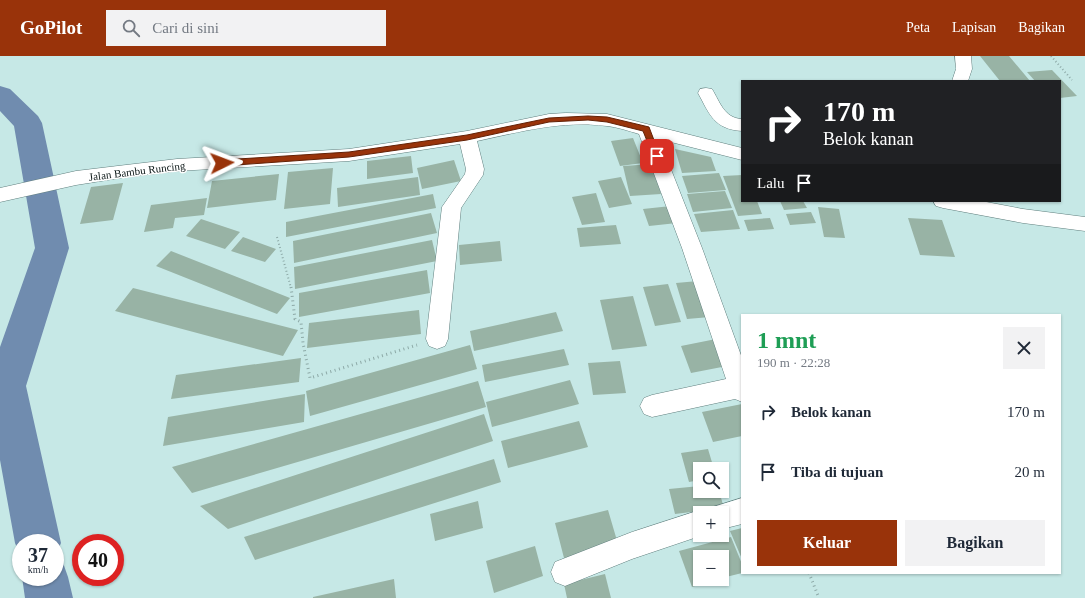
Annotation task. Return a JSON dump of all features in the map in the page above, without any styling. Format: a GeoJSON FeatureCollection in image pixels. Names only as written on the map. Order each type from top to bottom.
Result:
{"type":"FeatureCollection","features":[{"type":"Feature","properties":{"kind":"street"},"geometry":{"type":"LineString","coordinates":[[960,80],[964,69],[963,56]]}},
{"type":"Feature","properties":{"kind":"street"},"geometry":{"type":"LineString","coordinates":[[706,93],[723,120],[730,125],[741,125]]}},
{"type":"Feature","properties":{"kind":"street","name":"Jalan Bambu Runcing"},"geometry":{"type":"LineString","coordinates":[[0,195],[76,178],[126,171],[177,166],[349,155],[467,137],[549,120],[566,119],[607,120],[741,154]]}},
{"type":"Feature","properties":{"kind":"street"},"geometry":{"type":"LineString","coordinates":[[646,129],[692,248],[741,389],[652,406]]}},
{"type":"Feature","properties":{"kind":"street"},"geometry":{"type":"LineString","coordinates":[[437,339],[452,207],[474,175],[475,169],[467,137]]}},
{"type":"Feature","properties":{"kind":"street"},"geometry":{"type":"LineString","coordinates":[[951,202],[1023,216],[1085,224]]}},
{"type":"Feature","properties":{"kind":"street"},"geometry":{"type":"LineString","coordinates":[[729,514],[741,511]]}},
{"type":"Feature","properties":{"kind":"street"},"geometry":{"type":"LineString","coordinates":[[565,572],[620,549],[693,524]]}},
{"type":"Feature","properties":{"kind":"path"},"geometry":{"type":"LineString","coordinates":[[1051,56],[1072,80]]}},
{"type":"Feature","properties":{"kind":"path"},"geometry":{"type":"LineString","coordinates":[[277,237],[291,288],[296,318],[301,322],[303,343],[310,378],[437,339]]}},
{"type":"Feature","properties":{"kind":"path"},"geometry":{"type":"LineString","coordinates":[[809,574],[819,598]]}},
{"type":"Feature","properties":{"kind":"building"},"geometry":{"type":"Polygon","coordinates":[[[980,56],[1009,56],[1029,80],[999,80],[980,56]]]}},
{"type":"Feature","properties":{"kind":"building"},"geometry":{"type":"Polygon","coordinates":[[[1052,70],[1077,96],[1061,98],[1061,80],[1034,80],[1027,72],[1052,70]]]}},
{"type":"Feature","properties":{"kind":"building"},"geometry":{"type":"Polygon","coordinates":[[[633,138],[643,163],[620,166],[611,141],[633,138]]]}},
{"type":"Feature","properties":{"kind":"building"},"geometry":{"type":"Polygon","coordinates":[[[675,149],[711,157],[716,171],[682,173],[675,149]]]}},
{"type":"Feature","properties":{"kind":"building"},"geometry":{"type":"Polygon","coordinates":[[[411,156],[413,173],[367,179],[367,161],[411,156]]]}},
{"type":"Feature","properties":{"kind":"building"},"geometry":{"type":"Polygon","coordinates":[[[454,160],[461,181],[422,189],[417,168],[454,160]]]}},
{"type":"Feature","properties":{"kind":"building"},"geometry":{"type":"Polygon","coordinates":[[[653,164],[661,194],[630,196],[623,166],[653,164]]]}},
{"type":"Feature","properties":{"kind":"building"},"geometry":{"type":"Polygon","coordinates":[[[333,168],[330,204],[284,209],[288,172],[333,168]]]}},
{"type":"Feature","properties":{"kind":"building"},"geometry":{"type":"Polygon","coordinates":[[[719,173],[726,190],[688,193],[682,176],[719,173]]]}},
{"type":"Feature","properties":{"kind":"building"},"geometry":{"type":"Polygon","coordinates":[[[279,174],[276,200],[207,208],[212,181],[279,174]]]}},
{"type":"Feature","properties":{"kind":"building"},"geometry":{"type":"Polygon","coordinates":[[[741,175],[741,202],[757,202],[762,214],[738,216],[723,176],[741,175]]]}},
{"type":"Feature","properties":{"kind":"building"},"geometry":{"type":"Polygon","coordinates":[[[418,177],[420,195],[338,207],[337,188],[418,177]]]}},
{"type":"Feature","properties":{"kind":"building"},"geometry":{"type":"Polygon","coordinates":[[[621,177],[632,204],[609,208],[598,181],[621,177]]]}},
{"type":"Feature","properties":{"kind":"building"},"geometry":{"type":"Polygon","coordinates":[[[123,183],[113,220],[80,224],[91,187],[123,183]]]}},
{"type":"Feature","properties":{"kind":"building"},"geometry":{"type":"Polygon","coordinates":[[[725,191],[732,208],[693,212],[687,194],[725,191]]]}},
{"type":"Feature","properties":{"kind":"building"},"geometry":{"type":"Polygon","coordinates":[[[596,193],[605,222],[582,225],[572,197],[596,193]]]}},
{"type":"Feature","properties":{"kind":"building"},"geometry":{"type":"Polygon","coordinates":[[[433,194],[436,208],[286,237],[286,222],[433,194]]]}},
{"type":"Feature","properties":{"kind":"building"},"geometry":{"type":"Polygon","coordinates":[[[207,198],[204,215],[175,218],[173,228],[144,232],[151,205],[207,198]]]}},
{"type":"Feature","properties":{"kind":"building"},"geometry":{"type":"Polygon","coordinates":[[[780,202],[804,202],[807,208],[784,210],[780,202]]]}},
{"type":"Feature","properties":{"kind":"building"},"geometry":{"type":"Polygon","coordinates":[[[671,206],[677,223],[649,226],[643,209],[671,206]]]}},
{"type":"Feature","properties":{"kind":"building"},"geometry":{"type":"Polygon","coordinates":[[[818,207],[839,209],[845,238],[824,237],[818,207]]]}},
{"type":"Feature","properties":{"kind":"building"},"geometry":{"type":"Polygon","coordinates":[[[733,210],[740,229],[701,232],[694,214],[733,210]]]}},
{"type":"Feature","properties":{"kind":"building"},"geometry":{"type":"Polygon","coordinates":[[[811,212],[816,223],[790,225],[786,214],[811,212]]]}},
{"type":"Feature","properties":{"kind":"building"},"geometry":{"type":"Polygon","coordinates":[[[431,213],[437,233],[294,263],[293,241],[431,213]]]}},
{"type":"Feature","properties":{"kind":"building"},"geometry":{"type":"Polygon","coordinates":[[[770,218],[774,229],[748,231],[744,220],[770,218]]]}},
{"type":"Feature","properties":{"kind":"building"},"geometry":{"type":"Polygon","coordinates":[[[908,218],[942,220],[955,257],[920,255],[908,218]]]}},
{"type":"Feature","properties":{"kind":"building"},"geometry":{"type":"Polygon","coordinates":[[[201,219],[240,232],[225,249],[186,236],[201,219]]]}},
{"type":"Feature","properties":{"kind":"building"},"geometry":{"type":"Polygon","coordinates":[[[616,225],[621,244],[580,247],[577,228],[616,225]]]}},
{"type":"Feature","properties":{"kind":"building"},"geometry":{"type":"Polygon","coordinates":[[[243,237],[276,249],[265,262],[231,251],[243,237]]]}},
{"type":"Feature","properties":{"kind":"building"},"geometry":{"type":"Polygon","coordinates":[[[432,240],[437,261],[295,289],[294,267],[432,240]]]}},
{"type":"Feature","properties":{"kind":"building"},"geometry":{"type":"Polygon","coordinates":[[[500,241],[502,261],[460,265],[459,245],[500,241]]]}},
{"type":"Feature","properties":{"kind":"building"},"geometry":{"type":"Polygon","coordinates":[[[171,251],[290,298],[277,314],[156,266],[171,251]]]}},
{"type":"Feature","properties":{"kind":"building"},"geometry":{"type":"Polygon","coordinates":[[[427,270],[430,293],[299,317],[299,293],[427,270]]]}},
{"type":"Feature","properties":{"kind":"building"},"geometry":{"type":"Polygon","coordinates":[[[698,281],[710,317],[687,319],[676,283],[698,281]]]}},
{"type":"Feature","properties":{"kind":"building"},"geometry":{"type":"Polygon","coordinates":[[[668,284],[681,322],[655,326],[643,287],[668,284]]]}},
{"type":"Feature","properties":{"kind":"building"},"geometry":{"type":"Polygon","coordinates":[[[133,288],[298,330],[283,356],[115,311],[133,288]]]}},
{"type":"Feature","properties":{"kind":"building"},"geometry":{"type":"Polygon","coordinates":[[[633,296],[647,346],[612,350],[600,300],[633,296]]]}},
{"type":"Feature","properties":{"kind":"building"},"geometry":{"type":"Polygon","coordinates":[[[419,310],[421,334],[307,348],[309,323],[419,310]]]}},
{"type":"Feature","properties":{"kind":"building"},"geometry":{"type":"Polygon","coordinates":[[[556,312],[563,331],[474,351],[470,331],[556,312]]]}},
{"type":"Feature","properties":{"kind":"building"},"geometry":{"type":"Polygon","coordinates":[[[716,339],[727,366],[691,373],[681,346],[716,339]]]}},
{"type":"Feature","properties":{"kind":"building"},"geometry":{"type":"Polygon","coordinates":[[[470,345],[477,369],[310,416],[306,391],[470,345]]]}},
{"type":"Feature","properties":{"kind":"building"},"geometry":{"type":"Polygon","coordinates":[[[564,349],[569,365],[485,382],[482,365],[564,349]]]}},
{"type":"Feature","properties":{"kind":"building"},"geometry":{"type":"Polygon","coordinates":[[[301,358],[299,382],[171,399],[176,375],[301,358]]]}},
{"type":"Feature","properties":{"kind":"building"},"geometry":{"type":"Polygon","coordinates":[[[620,361],[626,393],[593,395],[588,363],[620,361]]]}},
{"type":"Feature","properties":{"kind":"building"},"geometry":{"type":"Polygon","coordinates":[[[570,380],[579,404],[492,427],[486,402],[570,380]]]}},
{"type":"Feature","properties":{"kind":"building"},"geometry":{"type":"Polygon","coordinates":[[[478,381],[486,407],[192,493],[172,467],[478,381]]]}},
{"type":"Feature","properties":{"kind":"building"},"geometry":{"type":"Polygon","coordinates":[[[305,394],[304,422],[163,446],[168,417],[305,394]]]}},
{"type":"Feature","properties":{"kind":"building"},"geometry":{"type":"Polygon","coordinates":[[[741,404],[741,436],[713,442],[702,412],[741,404]]]}},
{"type":"Feature","properties":{"kind":"building"},"geometry":{"type":"Polygon","coordinates":[[[484,414],[493,441],[228,529],[200,506],[484,414]]]}},
{"type":"Feature","properties":{"kind":"building"},"geometry":{"type":"Polygon","coordinates":[[[579,421],[588,447],[508,468],[501,441],[579,421]]]}},
{"type":"Feature","properties":{"kind":"building"},"geometry":{"type":"Polygon","coordinates":[[[708,449],[712,462],[693,462],[693,481],[689,482],[681,453],[708,449]]]}},
{"type":"Feature","properties":{"kind":"building"},"geometry":{"type":"Polygon","coordinates":[[[494,459],[501,482],[255,560],[244,537],[494,459]]]}},
{"type":"Feature","properties":{"kind":"building"},"geometry":{"type":"Polygon","coordinates":[[[693,487],[693,498],[721,498],[723,506],[693,506],[693,512],[675,514],[669,489],[693,487]]]}},
{"type":"Feature","properties":{"kind":"building"},"geometry":{"type":"Polygon","coordinates":[[[478,501],[483,528],[435,541],[430,514],[478,501]]]}},
{"type":"Feature","properties":{"kind":"building"},"geometry":{"type":"Polygon","coordinates":[[[608,510],[618,544],[564,558],[555,523],[608,510]]]}},
{"type":"Feature","properties":{"kind":"building"},"geometry":{"type":"Polygon","coordinates":[[[741,528],[741,557],[730,531],[741,528]]]}},
{"type":"Feature","properties":{"kind":"building"},"geometry":{"type":"Polygon","coordinates":[[[731,537],[741,562],[741,573],[729,576],[729,550],[693,550],[693,586],[695,586],[692,587],[679,551],[712,542],[729,542],[729,538],[731,537]]]}},
{"type":"Feature","properties":{"kind":"building"},"geometry":{"type":"Polygon","coordinates":[[[535,546],[543,576],[494,593],[486,561],[535,546]]]}},
{"type":"Feature","properties":{"kind":"building"},"geometry":{"type":"Polygon","coordinates":[[[605,574],[611,598],[567,598],[564,584],[605,574]]]}},
{"type":"Feature","properties":{"kind":"building"},"geometry":{"type":"Polygon","coordinates":[[[394,579],[396,598],[313,598],[313,597],[394,579]]]}},
{"type":"Feature","properties":{"kind":"waterway"},"geometry":{"type":"LineString","coordinates":[[0,95],[28,123],[52,248],[6,386],[36,534]]}},
{"type":"Feature","properties":{"kind":"waterway"},"geometry":{"type":"LineString","coordinates":[[47,586],[49,598]]}},
{"type":"Feature","properties":{"kind":"route"},"geometry":{"type":"LineString","coordinates":[[222,163],[349,155],[467,137],[549,120],[588,118],[607,120],[646,129],[657,156]]}}]}
